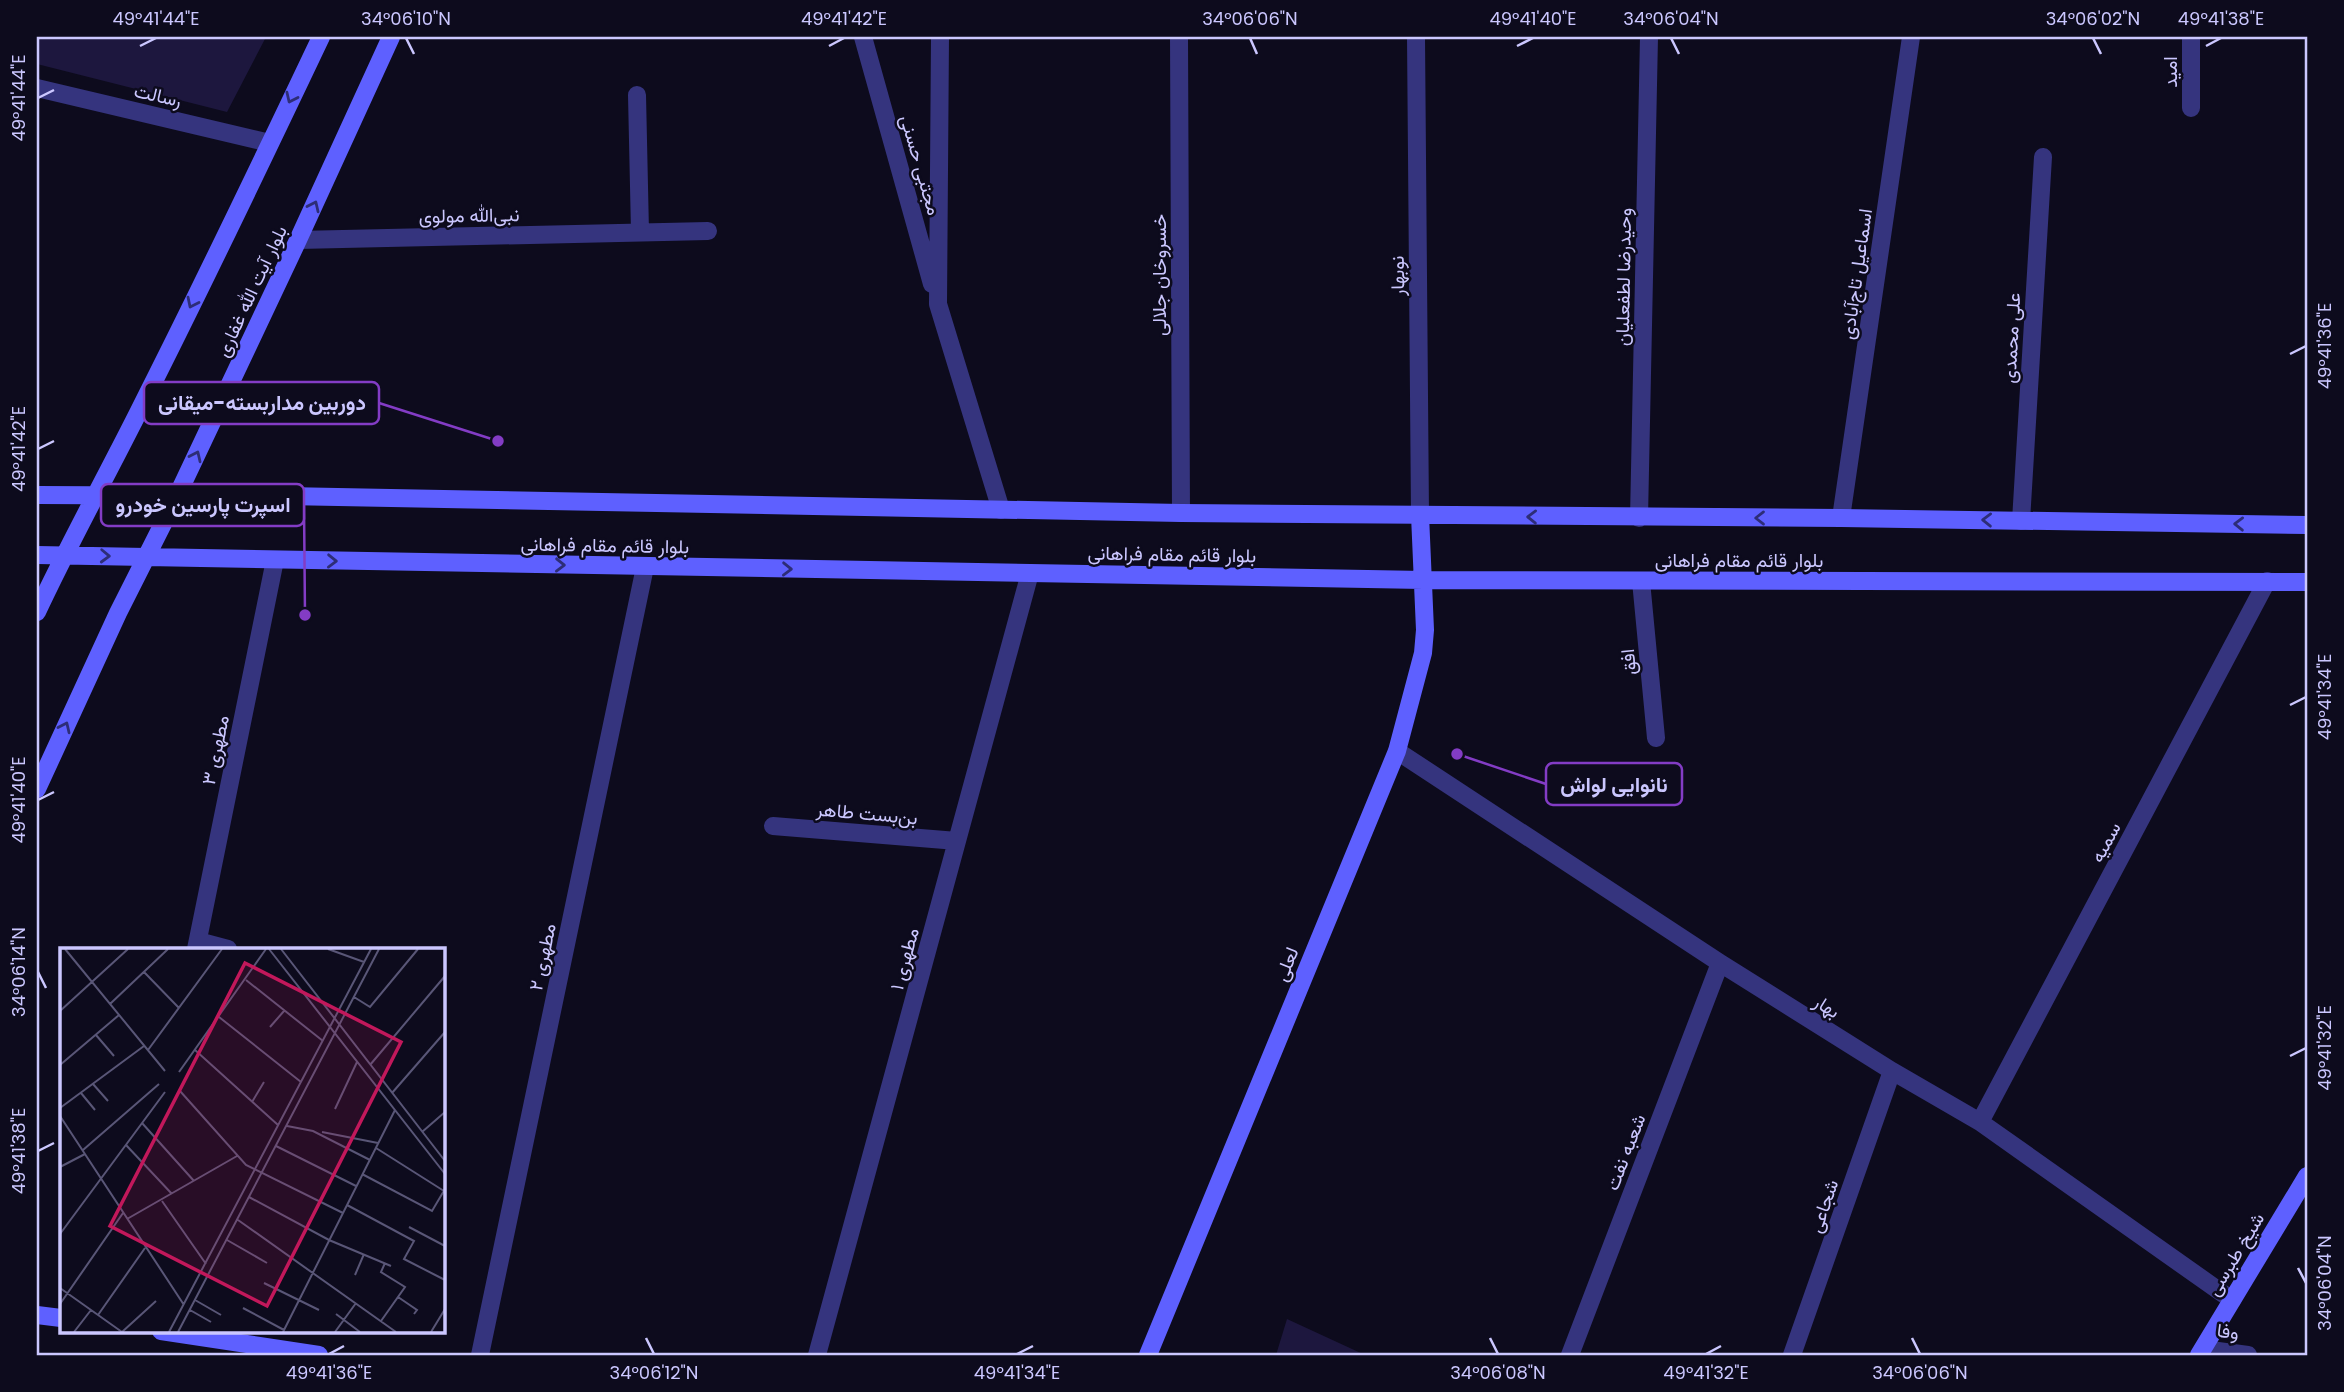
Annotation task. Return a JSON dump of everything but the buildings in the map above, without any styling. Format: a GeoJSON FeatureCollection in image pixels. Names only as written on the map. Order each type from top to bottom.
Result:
{"type":"FeatureCollection","features":[{"type":"Feature","properties":{"kind":"main road"},"geometry":{"type":"LineString","coordinates":[[37,612],[63,555],[97,496],[321,37]]}},
{"type":"Feature","properties":{"kind":"main road","name":"بلوار آیت الله غفاری"},"geometry":{"type":"LineString","coordinates":[[37,789],[298,240],[391,37]]}},
{"type":"Feature","properties":{"kind":"main road"},"geometry":{"type":"LineString","coordinates":[[37,495],[285,496],[1181,513],[2307,525]]}},
{"type":"Feature","properties":{"kind":"main road","name":"لعلی"},"geometry":{"type":"LineString","coordinates":[[1147,1355],[1397,751],[1423,653],[1425,630],[1420,515]]}},
{"type":"Feature","properties":{"kind":"main road","name":"بلوار قائم مقام فراهانی"},"geometry":{"type":"LineString","coordinates":[[37,555],[1423,579],[2307,582]]}},
{"type":"Feature","properties":{"kind":"main road","name":"شیخ طبرسی"},"geometry":{"type":"LineString","coordinates":[[2201,1352],[2307,1176]]}},
{"type":"Feature","properties":{"kind":"main road"},"geometry":{"type":"LineString","coordinates":[[37,1315],[60,1318]]}},
{"type":"Feature","properties":{"kind":"main road"},"geometry":{"type":"LineString","coordinates":[[168,1332],[318,1355]]}},
{"type":"Feature","properties":{"kind":"street","name":"مجتبی حسنی"},"geometry":{"type":"LineString","coordinates":[[863,37],[938,304],[1001,510]]}},
{"type":"Feature","properties":{"kind":"street","name":"مجتبی حسنی"},"geometry":{"type":"LineString","coordinates":[[938,304],[940,37]]}},
{"type":"Feature","properties":{"kind":"street","name":"خسروخان جلالی"},"geometry":{"type":"LineString","coordinates":[[1179,37],[1181,513]]}},
{"type":"Feature","properties":{"kind":"street","name":"نوبهار"},"geometry":{"type":"LineString","coordinates":[[1416,37],[1420,515]]}},
{"type":"Feature","properties":{"kind":"street","name":"وحیدرضا لطفعلیان"},"geometry":{"type":"LineString","coordinates":[[1639,518],[1650,37]]}},
{"type":"Feature","properties":{"kind":"street","name":"اسماعیل تاج‌آبادی"},"geometry":{"type":"LineString","coordinates":[[1841,518],[1911,37]]}},
{"type":"Feature","properties":{"kind":"street","name":"امید"},"geometry":{"type":"LineString","coordinates":[[2191,37],[2191,108]]}},
{"type":"Feature","properties":{"kind":"street","name":"رسالت"},"geometry":{"type":"LineString","coordinates":[[37,88],[270,143]]}},
{"type":"Feature","properties":{"kind":"street"},"geometry":{"type":"LineString","coordinates":[[638,95],[640,232]]}},
{"type":"Feature","properties":{"kind":"street","name":"علی محمدی"},"geometry":{"type":"LineString","coordinates":[[2021,521],[2043,157]]}},
{"type":"Feature","properties":{"kind":"street","name":"نبی‌الله مولوی"},"geometry":{"type":"LineString","coordinates":[[298,240],[708,231]]}},
{"type":"Feature","properties":{"kind":"street","name":"مطهری ۳"},"geometry":{"type":"LineString","coordinates":[[197,945],[275,560]]}},
{"type":"Feature","properties":{"kind":"street","name":"مطهری ۲"},"geometry":{"type":"LineString","coordinates":[[480,1355],[645,567]]}},
{"type":"Feature","properties":{"kind":"street","name":"مطهری ۱"},"geometry":{"type":"LineString","coordinates":[[817,1355],[1030,573]]}},
{"type":"Feature","properties":{"kind":"street","name":"افق"},"geometry":{"type":"LineString","coordinates":[[1641,581],[1656,738]]}},
{"type":"Feature","properties":{"kind":"street","name":"سمیه"},"geometry":{"type":"LineString","coordinates":[[1980,1122],[2267,581]]}},
{"type":"Feature","properties":{"kind":"street","name":"بهار"},"geometry":{"type":"LineString","coordinates":[[1397,751],[1720,963],[1892,1071],[1980,1122],[2232,1300]]}},
{"type":"Feature","properties":{"kind":"street","name":"بن‌بست طاهر"},"geometry":{"type":"LineString","coordinates":[[773,826],[957,841]]}},
{"type":"Feature","properties":{"kind":"street"},"geometry":{"type":"LineString","coordinates":[[197,945],[220,948]]}},
{"type":"Feature","properties":{"kind":"street","name":"شعبه نفت"},"geometry":{"type":"LineString","coordinates":[[1570,1355],[1720,963]]}},
{"type":"Feature","properties":{"kind":"street","name":"شجاعی"},"geometry":{"type":"LineString","coordinates":[[1792,1355],[1892,1071]]}},
{"type":"Feature","properties":{"kind":"street","name":"وفا"},"geometry":{"type":"LineString","coordinates":[[2201,1352],[2248,1355]]}},
{"type":"Feature","properties":{"kind":"place","name":"دوربین مداربسته-میقانی"},"geometry":{"type":"Point","coordinates":[498,441]}},
{"type":"Feature","properties":{"kind":"place","name":"اسپرت پارسین خودرو"},"geometry":{"type":"Point","coordinates":[305,615]}},
{"type":"Feature","properties":{"kind":"place","name":"نانوایی لواش"},"geometry":{"type":"Point","coordinates":[1457,754]}}]}
